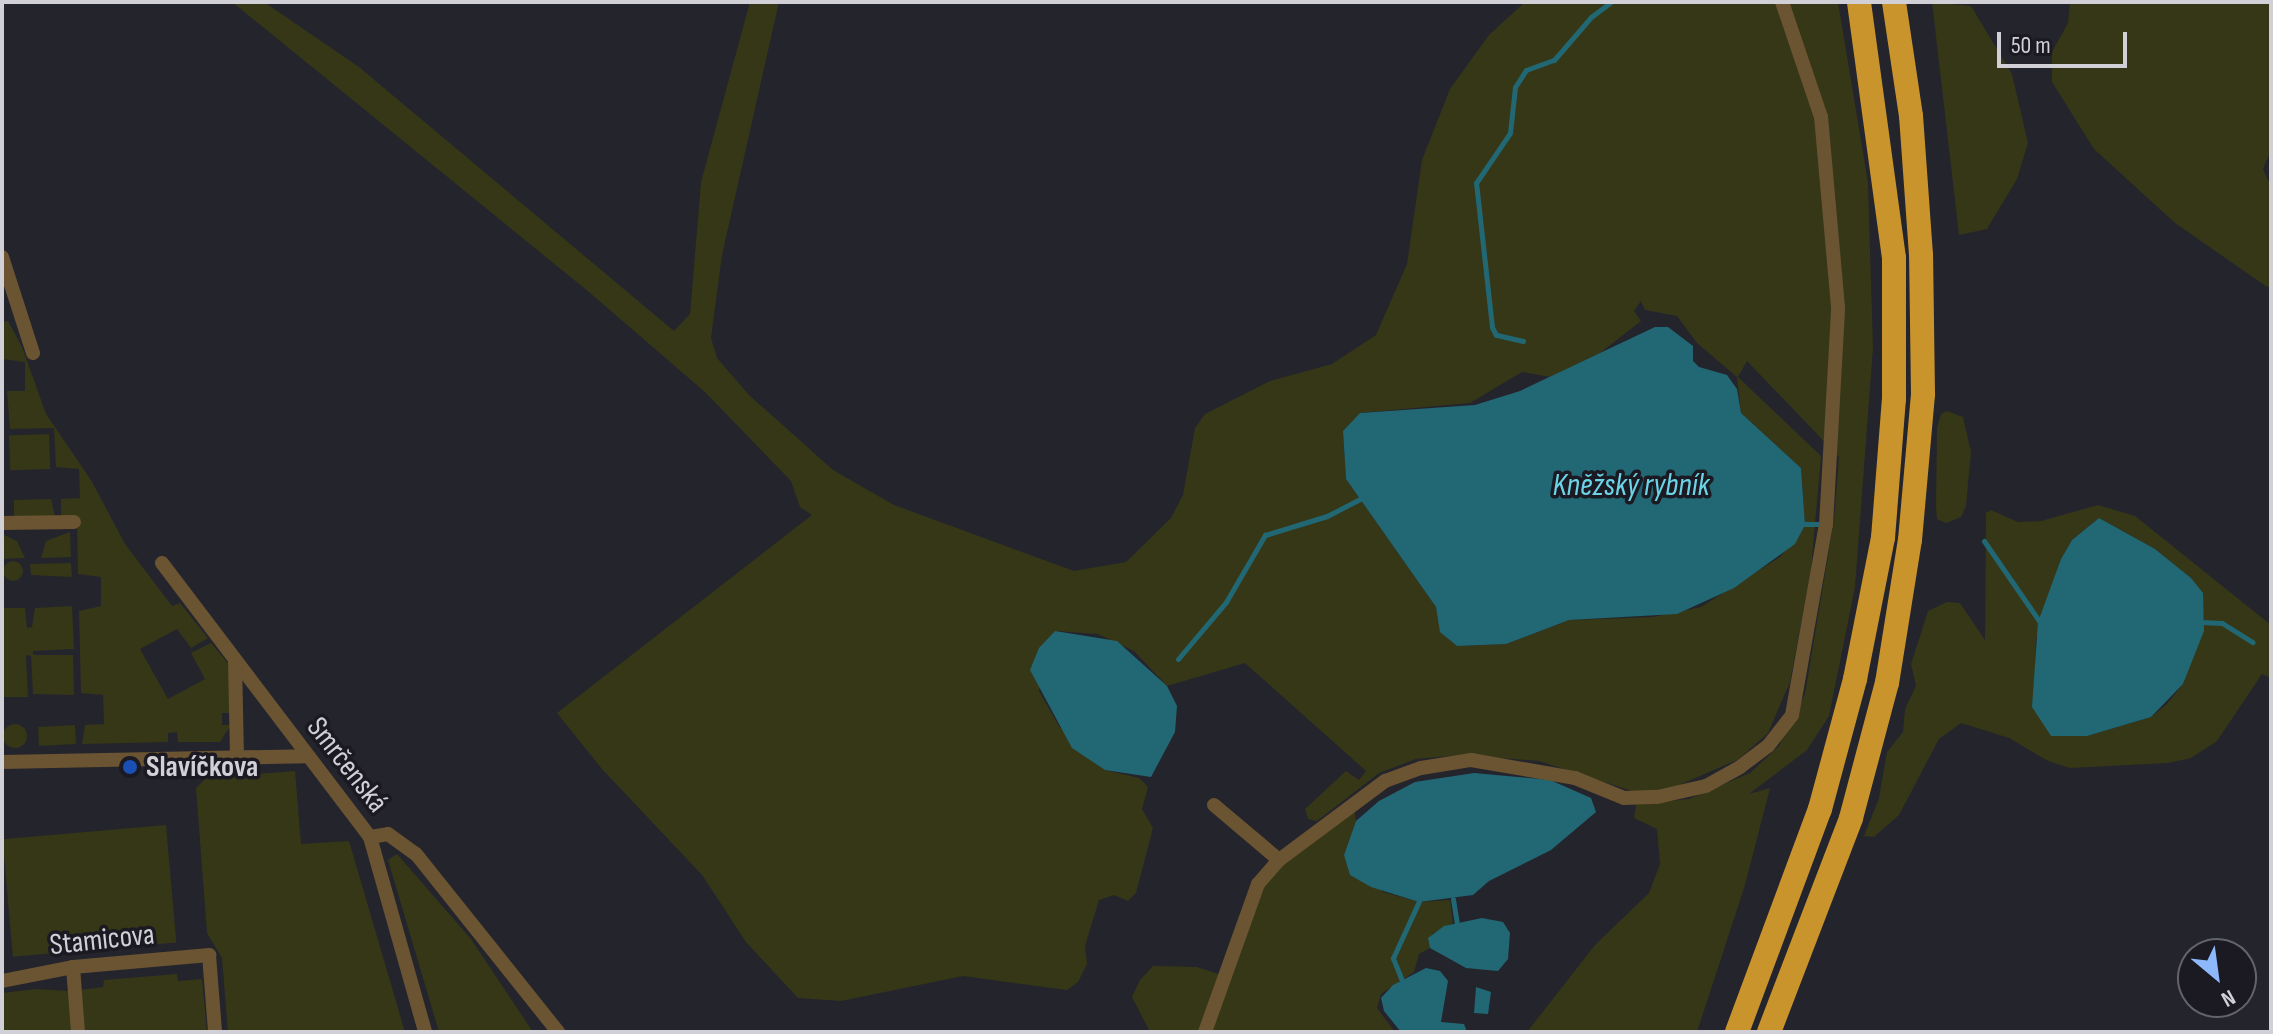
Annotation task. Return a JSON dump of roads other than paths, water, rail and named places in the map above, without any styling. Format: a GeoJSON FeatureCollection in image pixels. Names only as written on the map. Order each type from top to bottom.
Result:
{"type":"FeatureCollection","features":[{"type":"Feature","properties":{"kind":"highway"},"geometry":{"type":"LineString","coordinates":[[1737,1032],[1820,809],[1855,679],[1883,538],[1894,399],[1894,258],[1859,2]]}},
{"type":"Feature","properties":{"kind":"highway"},"geometry":{"type":"LineString","coordinates":[[1769,1032],[1851,818],[1887,683],[1910,540],[1923,394],[1921,255],[1911,116],[1894,2]]}},
{"type":"Feature","properties":{"kind":"street"},"geometry":{"type":"LineString","coordinates":[[1205,1032],[1248,905],[1279,860],[1385,781],[1421,768],[1471,760],[1514,765],[1575,778],[1624,798],[1657,797],[1706,786],[1740,767],[1768,746],[1792,715],[1826,525],[1838,294],[1821,117],[1782,2]]}},
{"type":"Feature","properties":{"kind":"street"},"geometry":{"type":"LineString","coordinates":[[2,257],[33,353]]}},
{"type":"Feature","properties":{"kind":"street"},"geometry":{"type":"LineString","coordinates":[[2,523],[74,522]]}},
{"type":"Feature","properties":{"kind":"street","name":"Smrčenská"},"geometry":{"type":"LineString","coordinates":[[162,563],[370,837],[425,1032]]}},
{"type":"Feature","properties":{"kind":"street"},"geometry":{"type":"LineString","coordinates":[[235,661],[237,757]]}},
{"type":"Feature","properties":{"kind":"street"},"geometry":{"type":"LineString","coordinates":[[2,762],[307,756]]}},
{"type":"Feature","properties":{"kind":"street"},"geometry":{"type":"LineString","coordinates":[[1214,805],[1279,860]]}},
{"type":"Feature","properties":{"kind":"street"},"geometry":{"type":"LineString","coordinates":[[370,837],[388,834],[416,854],[558,1032]]}},
{"type":"Feature","properties":{"kind":"street","name":"Stamicova"},"geometry":{"type":"LineString","coordinates":[[2,981],[73,967],[209,955],[215,1032]]}},
{"type":"Feature","properties":{"kind":"street"},"geometry":{"type":"LineString","coordinates":[[73,967],[78,1032]]}},
{"type":"Feature","properties":{"kind":"water","name":"Kněžský rybník"},"geometry":{"type":"Polygon","coordinates":[[[1655,327],[1668,327],[1693,346],[1693,361],[1699,367],[1727,375],[1737,389],[1741,413],[1801,468],[1805,525],[1795,544],[1734,588],[1677,614],[1569,620],[1506,644],[1457,646],[1440,632],[1436,607],[1346,479],[1343,431],[1360,413],[1475,405],[1520,391],[1655,327]]]}},
{"type":"Feature","properties":{"kind":"water"},"geometry":{"type":"Polygon","coordinates":[[[2099,518],[2155,549],[2191,578],[2203,593],[2204,631],[2183,684],[2151,717],[2087,736],[2051,736],[2032,707],[2038,622],[2061,559],[2072,540],[2099,518]]]}},
{"type":"Feature","properties":{"kind":"water"},"geometry":{"type":"Polygon","coordinates":[[[1055,631],[1117,641],[1167,686],[1177,706],[1175,732],[1151,777],[1105,770],[1072,748],[1030,670],[1039,648],[1055,631]]]}},
{"type":"Feature","properties":{"kind":"water"},"geometry":{"type":"Polygon","coordinates":[[[1474,773],[1550,780],[1591,798],[1596,812],[1551,850],[1489,881],[1473,895],[1419,902],[1371,887],[1350,875],[1344,855],[1356,821],[1379,801],[1415,782],[1474,773]]]}},
{"type":"Feature","properties":{"kind":"water"},"geometry":{"type":"Polygon","coordinates":[[[1482,918],[1503,922],[1510,933],[1508,959],[1498,971],[1466,968],[1430,948],[1428,938],[1444,926],[1482,918]]]}},
{"type":"Feature","properties":{"kind":"water"},"geometry":{"type":"Polygon","coordinates":[[[1426,968],[1440,971],[1448,981],[1441,1022],[1464,1024],[1467,1032],[1401,1032],[1384,1011],[1381,998],[1393,985],[1426,968]]]}},
{"type":"Feature","properties":{"kind":"water"},"geometry":{"type":"Polygon","coordinates":[[[1476,987],[1491,992],[1488,1014],[1474,1013],[1476,987]]]}},
{"type":"Feature","properties":{"kind":"waterway"},"geometry":{"type":"LineString","coordinates":[[1523,341],[1496,335],[1492,327],[1476,183],[1510,133],[1515,87],[1526,70],[1554,60],[1591,17],[1611,2]]}},
{"type":"Feature","properties":{"kind":"waterway"},"geometry":{"type":"LineString","coordinates":[[1178,659],[1226,602],[1265,535],[1327,516],[1364,497]]}},
{"type":"Feature","properties":{"kind":"waterway"},"geometry":{"type":"LineString","coordinates":[[1800,524],[1819,524]]}},
{"type":"Feature","properties":{"kind":"waterway"},"geometry":{"type":"LineString","coordinates":[[1984,541],[2042,625]]}},
{"type":"Feature","properties":{"kind":"waterway"},"geometry":{"type":"LineString","coordinates":[[2201,622],[2222,623],[2253,642]]}},
{"type":"Feature","properties":{"kind":"waterway"},"geometry":{"type":"LineString","coordinates":[[1403,983],[1393,958],[1420,899]]}},
{"type":"Feature","properties":{"kind":"waterway"},"geometry":{"type":"LineString","coordinates":[[1453,899],[1457,923]]}},
{"type":"Feature","properties":{"kind":"place","name":"Slavíčkova"},"geometry":{"type":"Point","coordinates":[130,767]}}]}
